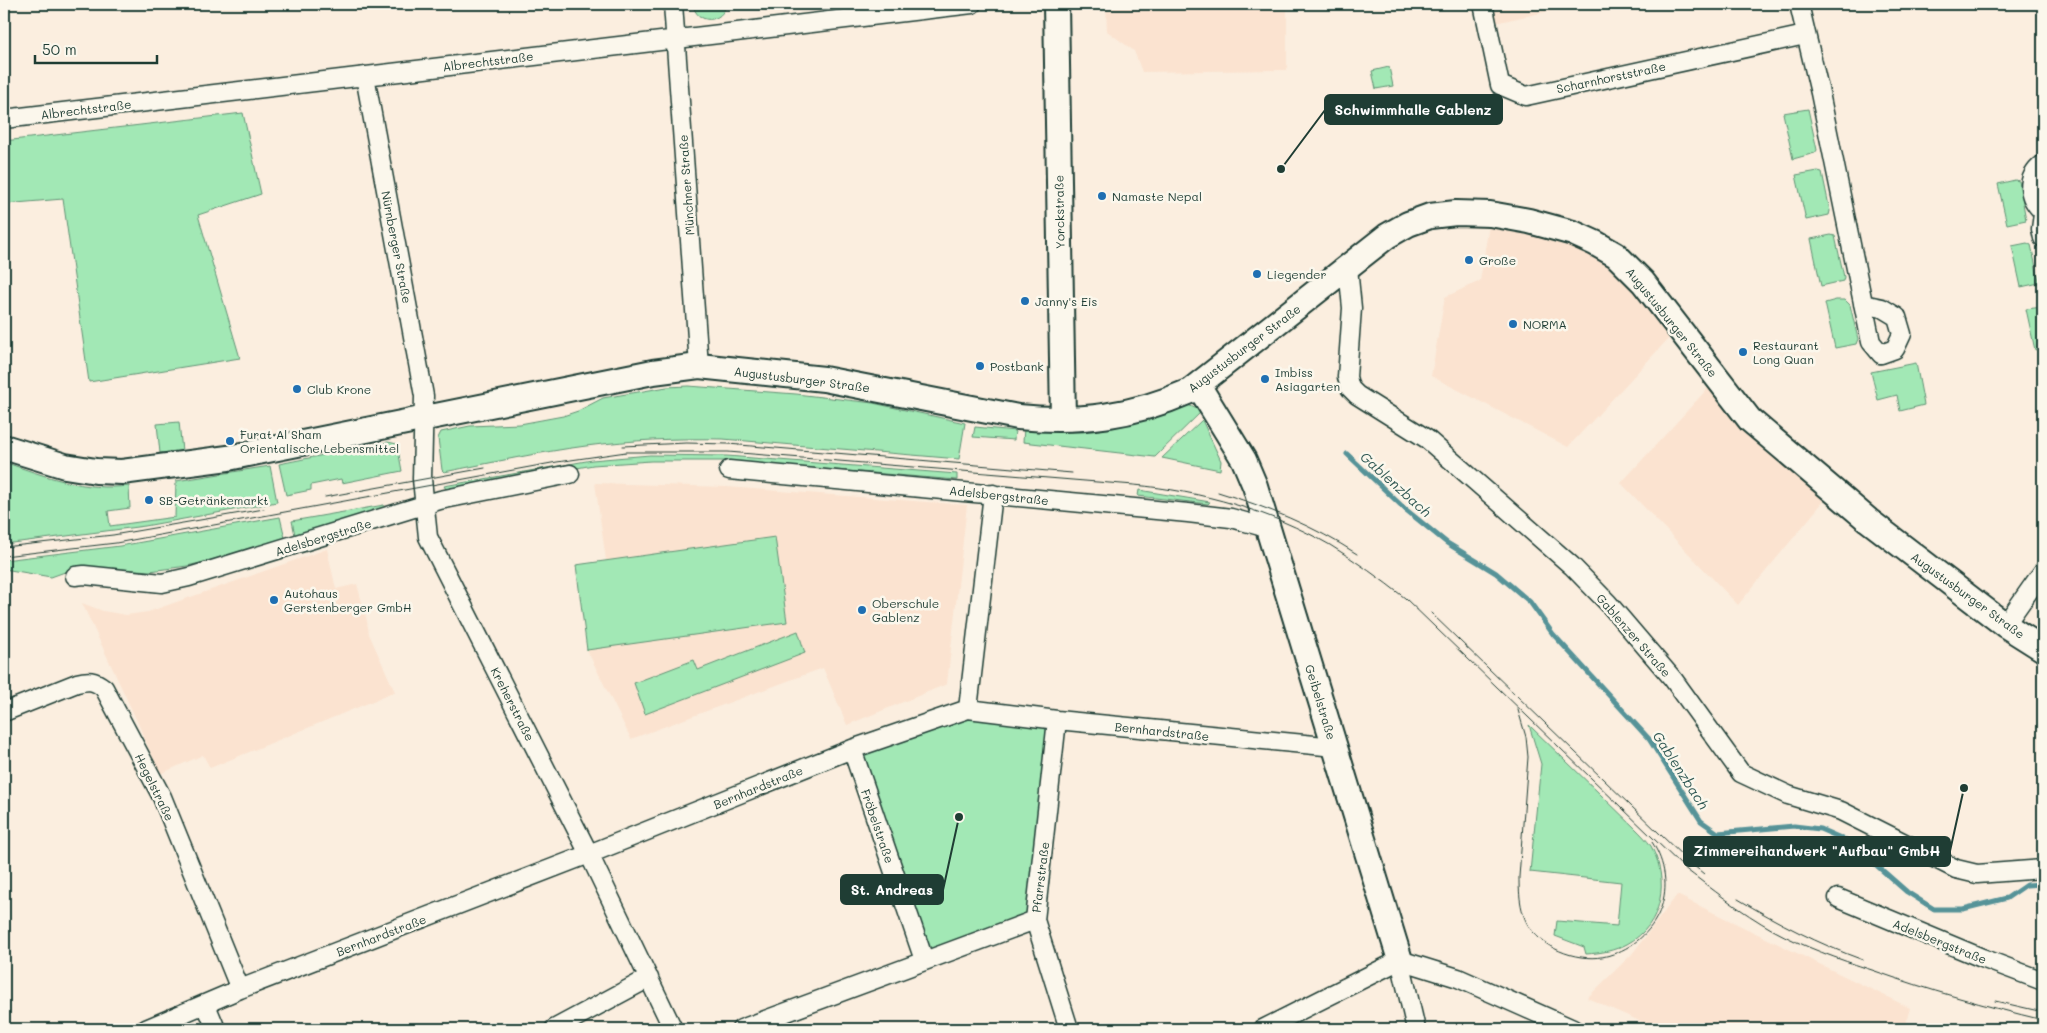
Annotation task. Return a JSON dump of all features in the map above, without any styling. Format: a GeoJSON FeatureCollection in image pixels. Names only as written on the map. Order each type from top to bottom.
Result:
{"type":"FeatureCollection","features":[{"type":"Feature","properties":{"kind":"main road","name":"Yorckstraße"},"geometry":{"type":"LineString","coordinates":[[1056,4],[1063,419]]}},
{"type":"Feature","properties":{"kind":"main road","name":"Augustusburger Straße"},"geometry":{"type":"LineString","coordinates":[[4,447],[65,466],[96,471],[122,472],[228,458],[653,372],[699,366],[836,381],[1018,417],[1100,418],[1133,412],[1168,401],[1198,385],[1387,236],[1408,224],[1430,216],[1456,213],[1490,214],[1529,221],[1573,233],[1616,255],[1643,282],[1750,420],[1868,520],[2005,625],[2043,649]]}},
{"type":"Feature","properties":{"kind":"main road","name":"Geibelstraße"},"geometry":{"type":"LineString","coordinates":[[1198,385],[1244,460],[1255,486],[1400,960]]}},
{"type":"Feature","properties":{"kind":"street","name":"Münchner Straße"},"geometry":{"type":"LineString","coordinates":[[674,4],[699,366]]}},
{"type":"Feature","properties":{"kind":"street","name":"Albrechtstraße"},"geometry":{"type":"LineString","coordinates":[[4,119],[972,4]]}},
{"type":"Feature","properties":{"kind":"street","name":"Scharnhorststraße"},"geometry":{"type":"LineString","coordinates":[[1483,4],[1500,85],[1526,96],[1805,35]]}},
{"type":"Feature","properties":{"kind":"street"},"geometry":{"type":"LineString","coordinates":[[1799,4],[1820,93],[1863,304]]}},
{"type":"Feature","properties":{"kind":"street","name":"Nürnberger Straße"},"geometry":{"type":"LineString","coordinates":[[365,76],[424,396],[424,419]]}},
{"type":"Feature","properties":{"kind":"street"},"geometry":{"type":"LineString","coordinates":[[2043,164],[2037,169],[2030,184],[2032,200],[2043,213],[2041,229],[2043,238]]}},
{"type":"Feature","properties":{"kind":"street","name":"Gablenzer Straße"},"geometry":{"type":"LineString","coordinates":[[1348,268],[1352,308],[1347,377],[1350,388],[1357,395],[1427,439],[1572,566],[1608,603],[1673,679],[1741,773],[1788,795],[1841,811],[1956,869],[1977,874],[2043,869]]}},
{"type":"Feature","properties":{"kind":"street","name":"Kreherstraße"},"geometry":{"type":"LineString","coordinates":[[424,419],[422,479],[423,505],[428,537],[589,854],[673,1029]]}},
{"type":"Feature","properties":{"kind":"street","name":"Adelsbergstraße"},"geometry":{"type":"LineString","coordinates":[[729,470],[1188,513],[1231,518],[1268,528]]}},
{"type":"Feature","properties":{"kind":"street","name":"Adelsbergstraße"},"geometry":{"type":"LineString","coordinates":[[75,576],[84,575],[162,583],[315,540],[423,505],[570,474]]}},
{"type":"Feature","properties":{"kind":"street"},"geometry":{"type":"LineString","coordinates":[[968,709],[992,494]]}},
{"type":"Feature","properties":{"kind":"street"},"geometry":{"type":"LineString","coordinates":[[2005,625],[2043,571]]}},
{"type":"Feature","properties":{"kind":"street","name":"Hegelstraße"},"geometry":{"type":"LineString","coordinates":[[4,712],[76,683],[96,682],[104,688],[162,797],[240,989]]}},
{"type":"Feature","properties":{"kind":"street","name":"Bernhardstraße"},"geometry":{"type":"LineString","coordinates":[[146,1029],[240,989],[589,854],[852,749],[968,709],[1057,720],[1335,748]]}},
{"type":"Feature","properties":{"kind":"street","name":"Pfarrstraße"},"geometry":{"type":"LineString","coordinates":[[1057,720],[1035,920],[1069,1029]]}},
{"type":"Feature","properties":{"kind":"street","name":"Fröbelstraße"},"geometry":{"type":"LineString","coordinates":[[852,749],[924,960]]}},
{"type":"Feature","properties":{"kind":"street","name":"Adelsbergstraße"},"geometry":{"type":"LineString","coordinates":[[1838,898],[2043,981]]}},
{"type":"Feature","properties":{"kind":"street"},"geometry":{"type":"LineString","coordinates":[[741,1029],[1035,920]]}},
{"type":"Feature","properties":{"kind":"street"},"geometry":{"type":"LineString","coordinates":[[1263,1029],[1400,960],[1458,978],[1572,1029]]}},
{"type":"Feature","properties":{"kind":"street","name":"Geibelstraße"},"geometry":{"type":"LineString","coordinates":[[1400,960],[1416,1029]]}},
{"type":"Feature","properties":{"kind":"street"},"geometry":{"type":"LineString","coordinates":[[554,1029],[649,978]]}},
{"type":"Feature","properties":{"kind":"street"},"geometry":{"type":"LineString","coordinates":[[206,1004],[216,1029]]}},
{"type":"Feature","properties":{"kind":"shaded area"},"geometry":{"type":"Polygon","coordinates":[[[1106,4],[1287,4],[1287,70],[1142,72],[1134,51],[1107,31],[1106,4]]]}},
{"type":"Feature","properties":{"kind":"shaded area"},"geometry":{"type":"Polygon","coordinates":[[[1491,4],[1581,4],[1495,23],[1491,4]]]}},
{"type":"Feature","properties":{"kind":"shaded area"},"geometry":{"type":"Polygon","coordinates":[[[1489,225],[1576,245],[1603,262],[1629,284],[1669,338],[1568,447],[1431,376],[1445,297],[1480,281],[1489,225]]]}},
{"type":"Feature","properties":{"kind":"shaded area"},"geometry":{"type":"Polygon","coordinates":[[[1708,388],[1751,434],[1828,496],[1738,605],[1621,483],[1708,388]]]}},
{"type":"Feature","properties":{"kind":"shaded area"},"geometry":{"type":"Polygon","coordinates":[[[595,483],[727,487],[967,505],[947,684],[847,725],[823,668],[631,739],[587,650],[576,565],[606,560],[595,483]]]}},
{"type":"Feature","properties":{"kind":"shaded area"},"geometry":{"type":"Polygon","coordinates":[[[327,549],[336,589],[357,584],[369,634],[395,692],[210,768],[203,755],[160,774],[82,603],[103,611],[126,615],[148,612],[327,549]]]}},
{"type":"Feature","properties":{"kind":"shaded area"},"geometry":{"type":"Polygon","coordinates":[[[1677,895],[1910,1008],[1904,1029],[1658,1029],[1587,998],[1632,954],[1677,895]]]}},
{"type":"Feature","properties":{"kind":"green space"},"geometry":{"type":"Polygon","coordinates":[[[693,4],[726,4],[724,11],[720,15],[715,18],[704,19],[695,11],[693,4]]]}},
{"type":"Feature","properties":{"kind":"green space"},"geometry":{"type":"Polygon","coordinates":[[[1389,67],[1393,86],[1376,89],[1372,71],[1389,67]]]}},
{"type":"Feature","properties":{"kind":"green space"},"geometry":{"type":"Polygon","coordinates":[[[1808,109],[1817,150],[1815,153],[1793,159],[1783,113],[1808,109]]]}},
{"type":"Feature","properties":{"kind":"green space"},"geometry":{"type":"Polygon","coordinates":[[[243,113],[261,194],[198,215],[240,358],[89,382],[63,199],[4,204],[4,141],[243,113]]]}},
{"type":"Feature","properties":{"kind":"green space"},"geometry":{"type":"Polygon","coordinates":[[[1822,172],[1830,211],[1829,215],[1806,220],[1796,175],[1822,172]]]}},
{"type":"Feature","properties":{"kind":"green space"},"geometry":{"type":"Polygon","coordinates":[[[2015,180],[2019,181],[2026,220],[2007,224],[1998,184],[2015,180]]]}},
{"type":"Feature","properties":{"kind":"green space"},"geometry":{"type":"Polygon","coordinates":[[[1835,236],[1844,277],[1843,281],[1821,286],[1811,239],[1835,236]]]}},
{"type":"Feature","properties":{"kind":"green space"},"geometry":{"type":"Polygon","coordinates":[[[2027,243],[2031,245],[2039,283],[2021,287],[2012,246],[2027,243]]]}},
{"type":"Feature","properties":{"kind":"green space"},"geometry":{"type":"Polygon","coordinates":[[[1845,300],[1850,305],[1858,339],[1856,344],[1835,348],[1825,303],[1845,300]]]}},
{"type":"Feature","properties":{"kind":"green space"},"geometry":{"type":"Polygon","coordinates":[[[2043,307],[2043,348],[2035,350],[2026,309],[2043,307]]]}},
{"type":"Feature","properties":{"kind":"green space"},"geometry":{"type":"Polygon","coordinates":[[[1916,363],[1924,405],[1900,411],[1897,395],[1878,400],[1871,372],[1916,363]]]}},
{"type":"Feature","properties":{"kind":"green space"},"geometry":{"type":"Polygon","coordinates":[[[688,386],[796,394],[873,403],[965,423],[959,459],[723,439],[689,439],[586,446],[533,454],[444,472],[442,470],[438,438],[441,432],[470,426],[520,424],[563,416],[578,411],[603,398],[667,387],[688,386]]]}},
{"type":"Feature","properties":{"kind":"green space"},"geometry":{"type":"Polygon","coordinates":[[[1188,405],[1202,411],[1155,457],[1023,442],[1024,428],[1068,429],[1107,426],[1147,418],[1188,405]]]}},
{"type":"Feature","properties":{"kind":"green space"},"geometry":{"type":"Polygon","coordinates":[[[1202,420],[1221,461],[1220,470],[1162,458],[1202,420]]]}},
{"type":"Feature","properties":{"kind":"green space"},"geometry":{"type":"Polygon","coordinates":[[[179,422],[182,451],[160,453],[157,424],[179,422]]]}},
{"type":"Feature","properties":{"kind":"green space"},"geometry":{"type":"Polygon","coordinates":[[[975,427],[1015,431],[1014,440],[973,437],[975,427]]]}},
{"type":"Feature","properties":{"kind":"green space"},"geometry":{"type":"Polygon","coordinates":[[[388,442],[397,444],[402,471],[342,483],[341,479],[311,485],[311,490],[286,495],[279,464],[388,442]]]}},
{"type":"Feature","properties":{"kind":"green space"},"geometry":{"type":"Polygon","coordinates":[[[650,455],[727,456],[957,474],[957,480],[727,461],[651,461],[593,465],[450,495],[444,486],[592,460],[650,455]]]}},
{"type":"Feature","properties":{"kind":"green space"},"geometry":{"type":"Polygon","coordinates":[[[4,462],[50,478],[80,485],[129,486],[130,508],[108,511],[110,526],[175,517],[176,481],[270,466],[277,502],[145,526],[4,544],[4,462]]]}},
{"type":"Feature","properties":{"kind":"green space"},"geometry":{"type":"Polygon","coordinates":[[[1139,490],[1210,502],[1208,504],[1138,496],[1139,490]]]}},
{"type":"Feature","properties":{"kind":"green space"},"geometry":{"type":"Polygon","coordinates":[[[384,505],[385,508],[295,535],[292,521],[384,505]]]}},
{"type":"Feature","properties":{"kind":"green space"},"geometry":{"type":"Polygon","coordinates":[[[280,517],[285,538],[230,556],[187,566],[150,571],[92,567],[76,568],[51,577],[4,569],[4,560],[120,546],[280,517]]]}},
{"type":"Feature","properties":{"kind":"green space"},"geometry":{"type":"Polygon","coordinates":[[[775,537],[787,622],[587,650],[576,565],[775,537]]]}},
{"type":"Feature","properties":{"kind":"green space"},"geometry":{"type":"Polygon","coordinates":[[[798,631],[805,653],[645,714],[634,683],[694,660],[698,670],[798,631]]]}},
{"type":"Feature","properties":{"kind":"green space"},"geometry":{"type":"Polygon","coordinates":[[[968,709],[1057,720],[1035,920],[924,960],[861,746],[968,709]]]}},
{"type":"Feature","properties":{"kind":"green space"},"geometry":{"type":"Polygon","coordinates":[[[1529,725],[1642,835],[1651,846],[1657,859],[1661,887],[1660,901],[1649,925],[1639,936],[1627,944],[1607,951],[1586,954],[1584,947],[1555,936],[1557,921],[1617,926],[1621,882],[1530,872],[1541,764],[1529,725]]]}},
{"type":"Feature","properties":{"kind":"waterway","name":"Gablenzbach"},"geometry":{"type":"LineString","coordinates":[[1347,454],[1405,509],[1447,543],[1496,573],[1530,602],[1553,634],[1649,739],[1701,821],[1718,833],[1794,826],[1820,829],[1850,842],[1907,892],[1934,909],[1963,909],[2007,898],[2026,885],[2043,884]]}},
{"type":"Feature","properties":{"kind":"tram line"},"geometry":{"type":"LineString","coordinates":[[623,446],[686,443],[728,444],[1072,473]]}},
{"type":"Feature","properties":{"kind":"tram line"},"geometry":{"type":"LineString","coordinates":[[4,556],[116,543],[557,462],[626,452],[728,452],[1134,485],[1185,492],[1235,504],[1284,522],[1330,545],[1368,570],[1405,598],[1683,867],[1761,923],[1797,942],[1847,962],[1935,991],[2043,1020]]}},
{"type":"Feature","properties":{"kind":"tram line"},"geometry":{"type":"LineString","coordinates":[[325,497],[485,468]]}},
{"type":"Feature","properties":{"kind":"tram line"},"geometry":{"type":"LineString","coordinates":[[1218,492],[1290,518],[1357,554]]}},
{"type":"Feature","properties":{"kind":"tram line"},"geometry":{"type":"LineString","coordinates":[[4,547],[113,535],[264,509]]}},
{"type":"Feature","properties":{"kind":"tram line"},"geometry":{"type":"LineString","coordinates":[[1431,613],[1688,861],[1704,874]]}},
{"type":"Feature","properties":{"kind":"tram line"},"geometry":{"type":"LineString","coordinates":[[1518,710],[1526,737],[1528,757],[1519,891],[1525,920],[1533,932],[1549,946],[1570,955],[1581,957],[1603,957],[1630,946],[1654,922],[1661,908],[1665,892],[1660,858],[1652,842]]}},
{"type":"Feature","properties":{"kind":"tram line"},"geometry":{"type":"LineString","coordinates":[[1738,899],[1799,932],[1863,960]]}},
{"type":"Feature","properties":{"kind":"tram line"},"geometry":{"type":"LineString","coordinates":[[1995,1001],[2043,1012]]}},
{"type":"Feature","properties":{"kind":"place","name":"Schwimmhalle Gablenz"},"geometry":{"type":"Point","coordinates":[1281,169]}},
{"type":"Feature","properties":{"kind":"place","name":"Namaste Nepal"},"geometry":{"type":"Point","coordinates":[1102,196]}},
{"type":"Feature","properties":{"kind":"place","name":"Große"},"geometry":{"type":"Point","coordinates":[1469,260]}},
{"type":"Feature","properties":{"kind":"place","name":"Liegender"},"geometry":{"type":"Point","coordinates":[1257,274]}},
{"type":"Feature","properties":{"kind":"place","name":"Janny's Eis"},"geometry":{"type":"Point","coordinates":[1025,301]}},
{"type":"Feature","properties":{"kind":"place","name":"NORMA"},"geometry":{"type":"Point","coordinates":[1513,324]}},
{"type":"Feature","properties":{"kind":"place","name":"Restaurant Long Quan"},"geometry":{"type":"Point","coordinates":[1743,352]}},
{"type":"Feature","properties":{"kind":"place","name":"Postbank"},"geometry":{"type":"Point","coordinates":[980,366]}},
{"type":"Feature","properties":{"kind":"place","name":"Imbiss Asiagarten"},"geometry":{"type":"Point","coordinates":[1265,379]}},
{"type":"Feature","properties":{"kind":"place","name":"Club Krone"},"geometry":{"type":"Point","coordinates":[297,389]}},
{"type":"Feature","properties":{"kind":"place","name":"Furat Al Sham Orientalische Lebensmittel"},"geometry":{"type":"Point","coordinates":[230,441]}},
{"type":"Feature","properties":{"kind":"place","name":"SB-Getränkemarkt"},"geometry":{"type":"Point","coordinates":[149,500]}},
{"type":"Feature","properties":{"kind":"place","name":"Autohaus Gerstenberger GmbH"},"geometry":{"type":"Point","coordinates":[274,600]}},
{"type":"Feature","properties":{"kind":"place","name":"Oberschule Gablenz"},"geometry":{"type":"Point","coordinates":[862,610]}},
{"type":"Feature","properties":{"kind":"place","name":"Zimmereihandwerk \"Aufbau\" GmbH"},"geometry":{"type":"Point","coordinates":[1964,788]}},
{"type":"Feature","properties":{"kind":"place","name":"St. Andreas"},"geometry":{"type":"Point","coordinates":[959,817]}}]}
